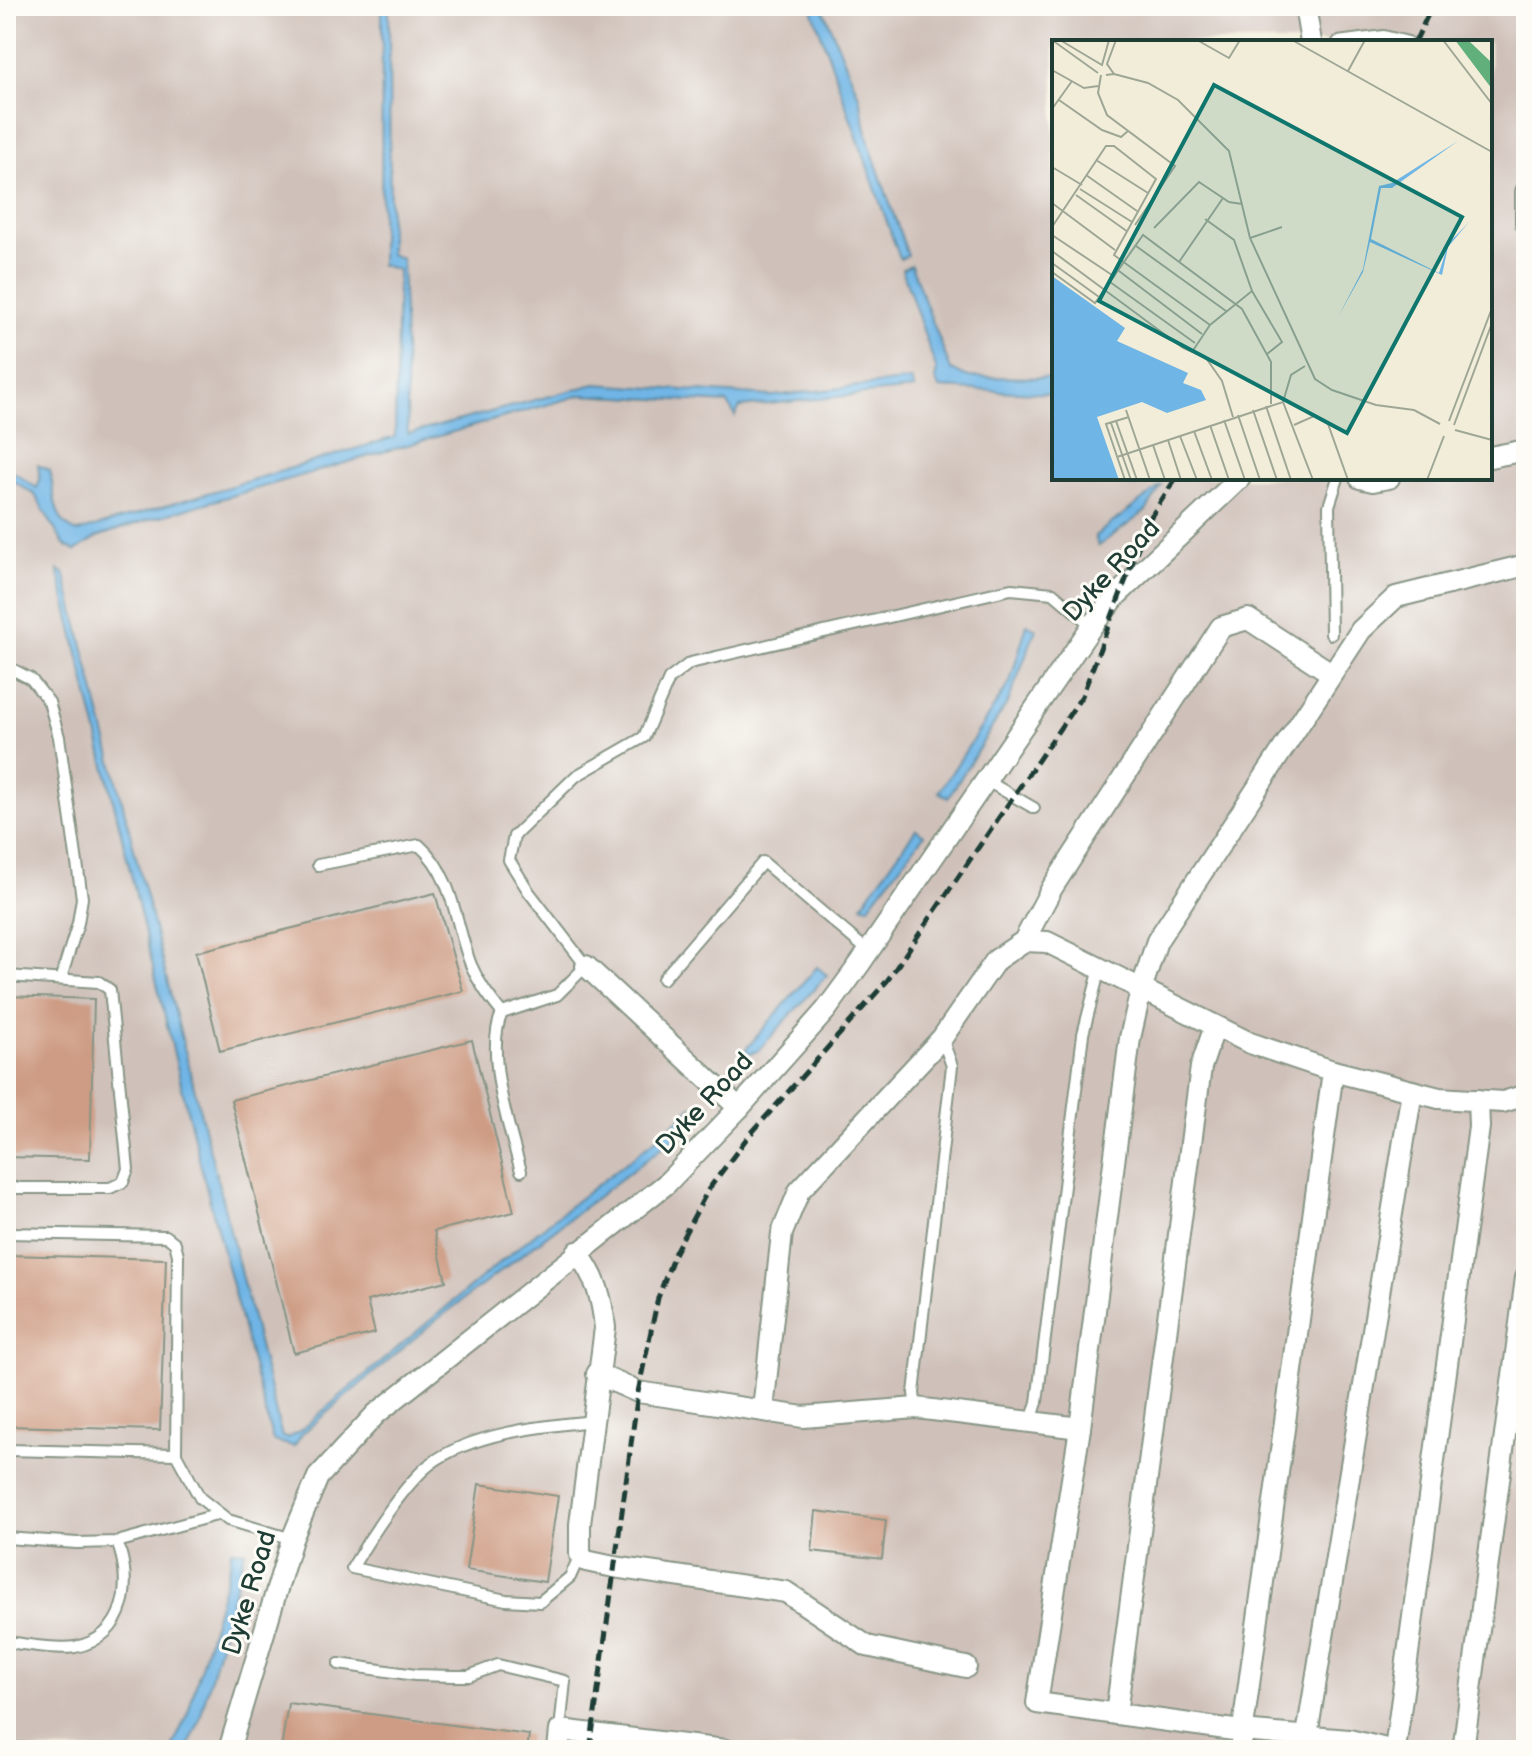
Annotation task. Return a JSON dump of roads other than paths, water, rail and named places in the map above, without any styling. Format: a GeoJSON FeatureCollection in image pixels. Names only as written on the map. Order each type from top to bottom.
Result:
{"type":"FeatureCollection","features":[{"type":"Feature","properties":{"kind":"street"},"geometry":{"type":"LineString","coordinates":[[1305,6],[1311,40]]}},
{"type":"Feature","properties":{"kind":"street"},"geometry":{"type":"LineString","coordinates":[[1526,192],[1526,223]]}},
{"type":"Feature","properties":{"kind":"street"},"geometry":{"type":"LineString","coordinates":[[1492,457],[1526,450]]}},
{"type":"Feature","properties":{"kind":"street","name":"Dyke Road"},"geometry":{"type":"LineString","coordinates":[[229,1750],[292,1539],[318,1477],[376,1414],[666,1184],[739,1108],[826,1010],[1092,626],[1117,595],[1238,480]]}},
{"type":"Feature","properties":{"kind":"street"},"geometry":{"type":"LineString","coordinates":[[1478,1100],[1479,1127],[1392,1750],[1349,1745],[1307,1735],[1241,1740],[1116,1714],[1037,1703],[1080,1428],[1130,1038],[1157,941],[1361,630],[1396,597],[1526,565]]}},
{"type":"Feature","properties":{"kind":"street"},"geometry":{"type":"LineString","coordinates":[[763,1410],[782,1233],[799,1191],[942,1038],[996,960],[1024,941],[1052,888],[1221,627],[1248,619],[1331,673]]}},
{"type":"Feature","properties":{"kind":"street"},"geometry":{"type":"LineString","coordinates":[[1024,941],[1047,942],[1250,1043],[1333,1071],[1439,1098],[1503,1102],[1526,1095]]}},
{"type":"Feature","properties":{"kind":"street"},"geometry":{"type":"LineString","coordinates":[[586,966],[739,1108]]}},
{"type":"Feature","properties":{"kind":"street"},"geometry":{"type":"LineString","coordinates":[[1116,1714],[1201,1067],[1215,1026]]}},
{"type":"Feature","properties":{"kind":"street"},"geometry":{"type":"LineString","coordinates":[[1241,1740],[1333,1071]]}},
{"type":"Feature","properties":{"kind":"street"},"geometry":{"type":"LineString","coordinates":[[1307,1735],[1412,1091]]}},
{"type":"Feature","properties":{"kind":"street"},"geometry":{"type":"LineString","coordinates":[[577,1252],[593,1273],[602,1297],[605,1328],[580,1524],[580,1555],[586,1561],[614,1567],[777,1590],[814,1608],[867,1646],[966,1667]]}},
{"type":"Feature","properties":{"kind":"street"},"geometry":{"type":"LineString","coordinates":[[1463,1750],[1526,1278]]}},
{"type":"Feature","properties":{"kind":"street"},"geometry":{"type":"LineString","coordinates":[[597,1374],[638,1392],[803,1417],[916,1408],[1080,1428]]}},
{"type":"Feature","properties":{"kind":"street"},"geometry":{"type":"LineString","coordinates":[[559,1740],[725,1750]]}},
{"type":"Feature","properties":{"kind":"lane"},"geometry":{"type":"LineString","coordinates":[[1353,40],[1384,36],[1400,40]]}},
{"type":"Feature","properties":{"kind":"lane"},"geometry":{"type":"LineString","coordinates":[[1331,634],[1329,506],[1337,480]]}},
{"type":"Feature","properties":{"kind":"lane"},"geometry":{"type":"LineString","coordinates":[[521,1171],[506,1116],[495,1028],[502,1013],[557,995],[586,966],[529,892],[509,860],[514,836],[576,776],[644,737],[669,679],[690,663],[1011,589],[1053,593],[1092,626]]}},
{"type":"Feature","properties":{"kind":"lane"},"geometry":{"type":"LineString","coordinates":[[6,666],[31,679],[49,702],[59,737],[82,898],[61,978]]}},
{"type":"Feature","properties":{"kind":"lane"},"geometry":{"type":"LineString","coordinates":[[987,781],[1034,808]]}},
{"type":"Feature","properties":{"kind":"lane"},"geometry":{"type":"LineString","coordinates":[[318,865],[419,845],[436,861],[456,910],[471,965],[484,991],[502,1013]]}},
{"type":"Feature","properties":{"kind":"lane"},"geometry":{"type":"LineString","coordinates":[[663,979],[763,862],[868,951]]}},
{"type":"Feature","properties":{"kind":"lane"},"geometry":{"type":"LineString","coordinates":[[1031,1422],[1037,1402],[1083,1034],[1100,968]]}},
{"type":"Feature","properties":{"kind":"lane"},"geometry":{"type":"LineString","coordinates":[[6,976],[99,982],[110,990],[114,1000],[128,1169],[123,1182],[110,1188],[6,1188]]}},
{"type":"Feature","properties":{"kind":"lane"},"geometry":{"type":"LineString","coordinates":[[916,1408],[914,1393],[952,1066],[942,1038]]}},
{"type":"Feature","properties":{"kind":"lane"},"geometry":{"type":"LineString","coordinates":[[6,1233],[158,1236],[175,1243],[178,1255],[176,1454],[200,1498],[220,1514],[254,1529],[292,1539]]}},
{"type":"Feature","properties":{"kind":"lane"},"geometry":{"type":"LineString","coordinates":[[580,1555],[570,1577],[540,1602],[506,1600],[352,1568],[368,1540],[428,1466],[462,1447],[539,1426],[594,1421]]}},
{"type":"Feature","properties":{"kind":"lane"},"geometry":{"type":"LineString","coordinates":[[6,1450],[176,1454]]}},
{"type":"Feature","properties":{"kind":"lane"},"geometry":{"type":"LineString","coordinates":[[6,1538],[77,1543],[117,1542],[220,1514]]}},
{"type":"Feature","properties":{"kind":"lane"},"geometry":{"type":"LineString","coordinates":[[6,1642],[74,1647],[95,1639],[114,1624],[127,1594],[125,1562],[117,1542]]}},
{"type":"Feature","properties":{"kind":"lane"},"geometry":{"type":"LineString","coordinates":[[339,1664],[415,1675],[469,1676],[498,1665],[565,1681],[559,1740]]}},
{"type":"Feature","properties":{"kind":"lane"},"geometry":{"type":"LineString","coordinates":[[6,1748],[59,1750]]}},
{"type":"Feature","properties":{"kind":"water"},"geometry":{"type":"Polygon","coordinates":[[[382,6],[389,6],[390,254],[402,259],[408,434],[595,384],[772,396],[911,380],[914,389],[740,407],[735,416],[728,403],[581,395],[151,519],[97,537],[75,551],[64,545],[35,495],[6,476],[6,467],[37,488],[40,479],[38,465],[50,470],[59,515],[78,532],[395,437],[398,270],[381,265],[382,6]]]}},
{"type":"Feature","properties":{"kind":"water"},"geometry":{"type":"Polygon","coordinates":[[[811,6],[822,6],[859,96],[869,143],[908,256],[900,259],[811,6]]]}},
{"type":"Feature","properties":{"kind":"water"},"geometry":{"type":"Polygon","coordinates":[[[911,265],[951,370],[969,377],[1052,378],[1052,394],[939,388],[935,379],[937,371],[902,269],[911,265]]]}},
{"type":"Feature","properties":{"kind":"water"},"geometry":{"type":"Polygon","coordinates":[[[1162,485],[1146,511],[1098,546],[1095,536],[1162,485]]]}},
{"type":"Feature","properties":{"kind":"water"},"geometry":{"type":"Polygon","coordinates":[[[58,570],[64,573],[70,594],[282,1437],[288,1438],[298,1432],[483,1276],[693,1106],[677,1136],[430,1325],[303,1433],[294,1446],[273,1441],[268,1423],[202,1171],[58,570]]]}},
{"type":"Feature","properties":{"kind":"water"},"geometry":{"type":"Polygon","coordinates":[[[1027,624],[1036,629],[1009,700],[948,798],[939,792],[1010,682],[1027,624]]]}},
{"type":"Feature","properties":{"kind":"water"},"geometry":{"type":"Polygon","coordinates":[[[916,829],[924,835],[868,907],[862,905],[916,829]]]}},
{"type":"Feature","properties":{"kind":"water"},"geometry":{"type":"Polygon","coordinates":[[[817,967],[827,975],[758,1051],[750,1054],[745,1050],[817,967]]]}},
{"type":"Feature","properties":{"kind":"water"},"geometry":{"type":"Polygon","coordinates":[[[231,1550],[245,1551],[199,1722],[187,1750],[171,1750],[188,1713],[230,1564],[231,1550]]]}},
{"type":"Feature","properties":{"kind":"railway"},"geometry":{"type":"LineString","coordinates":[[1416,40],[1432,6]]}},
{"type":"Feature","properties":{"kind":"railway"},"geometry":{"type":"LineString","coordinates":[[590,1750],[638,1392],[658,1298],[675,1252],[708,1190],[747,1138],[887,981],[1082,696],[1148,521],[1175,480]]}}]}
